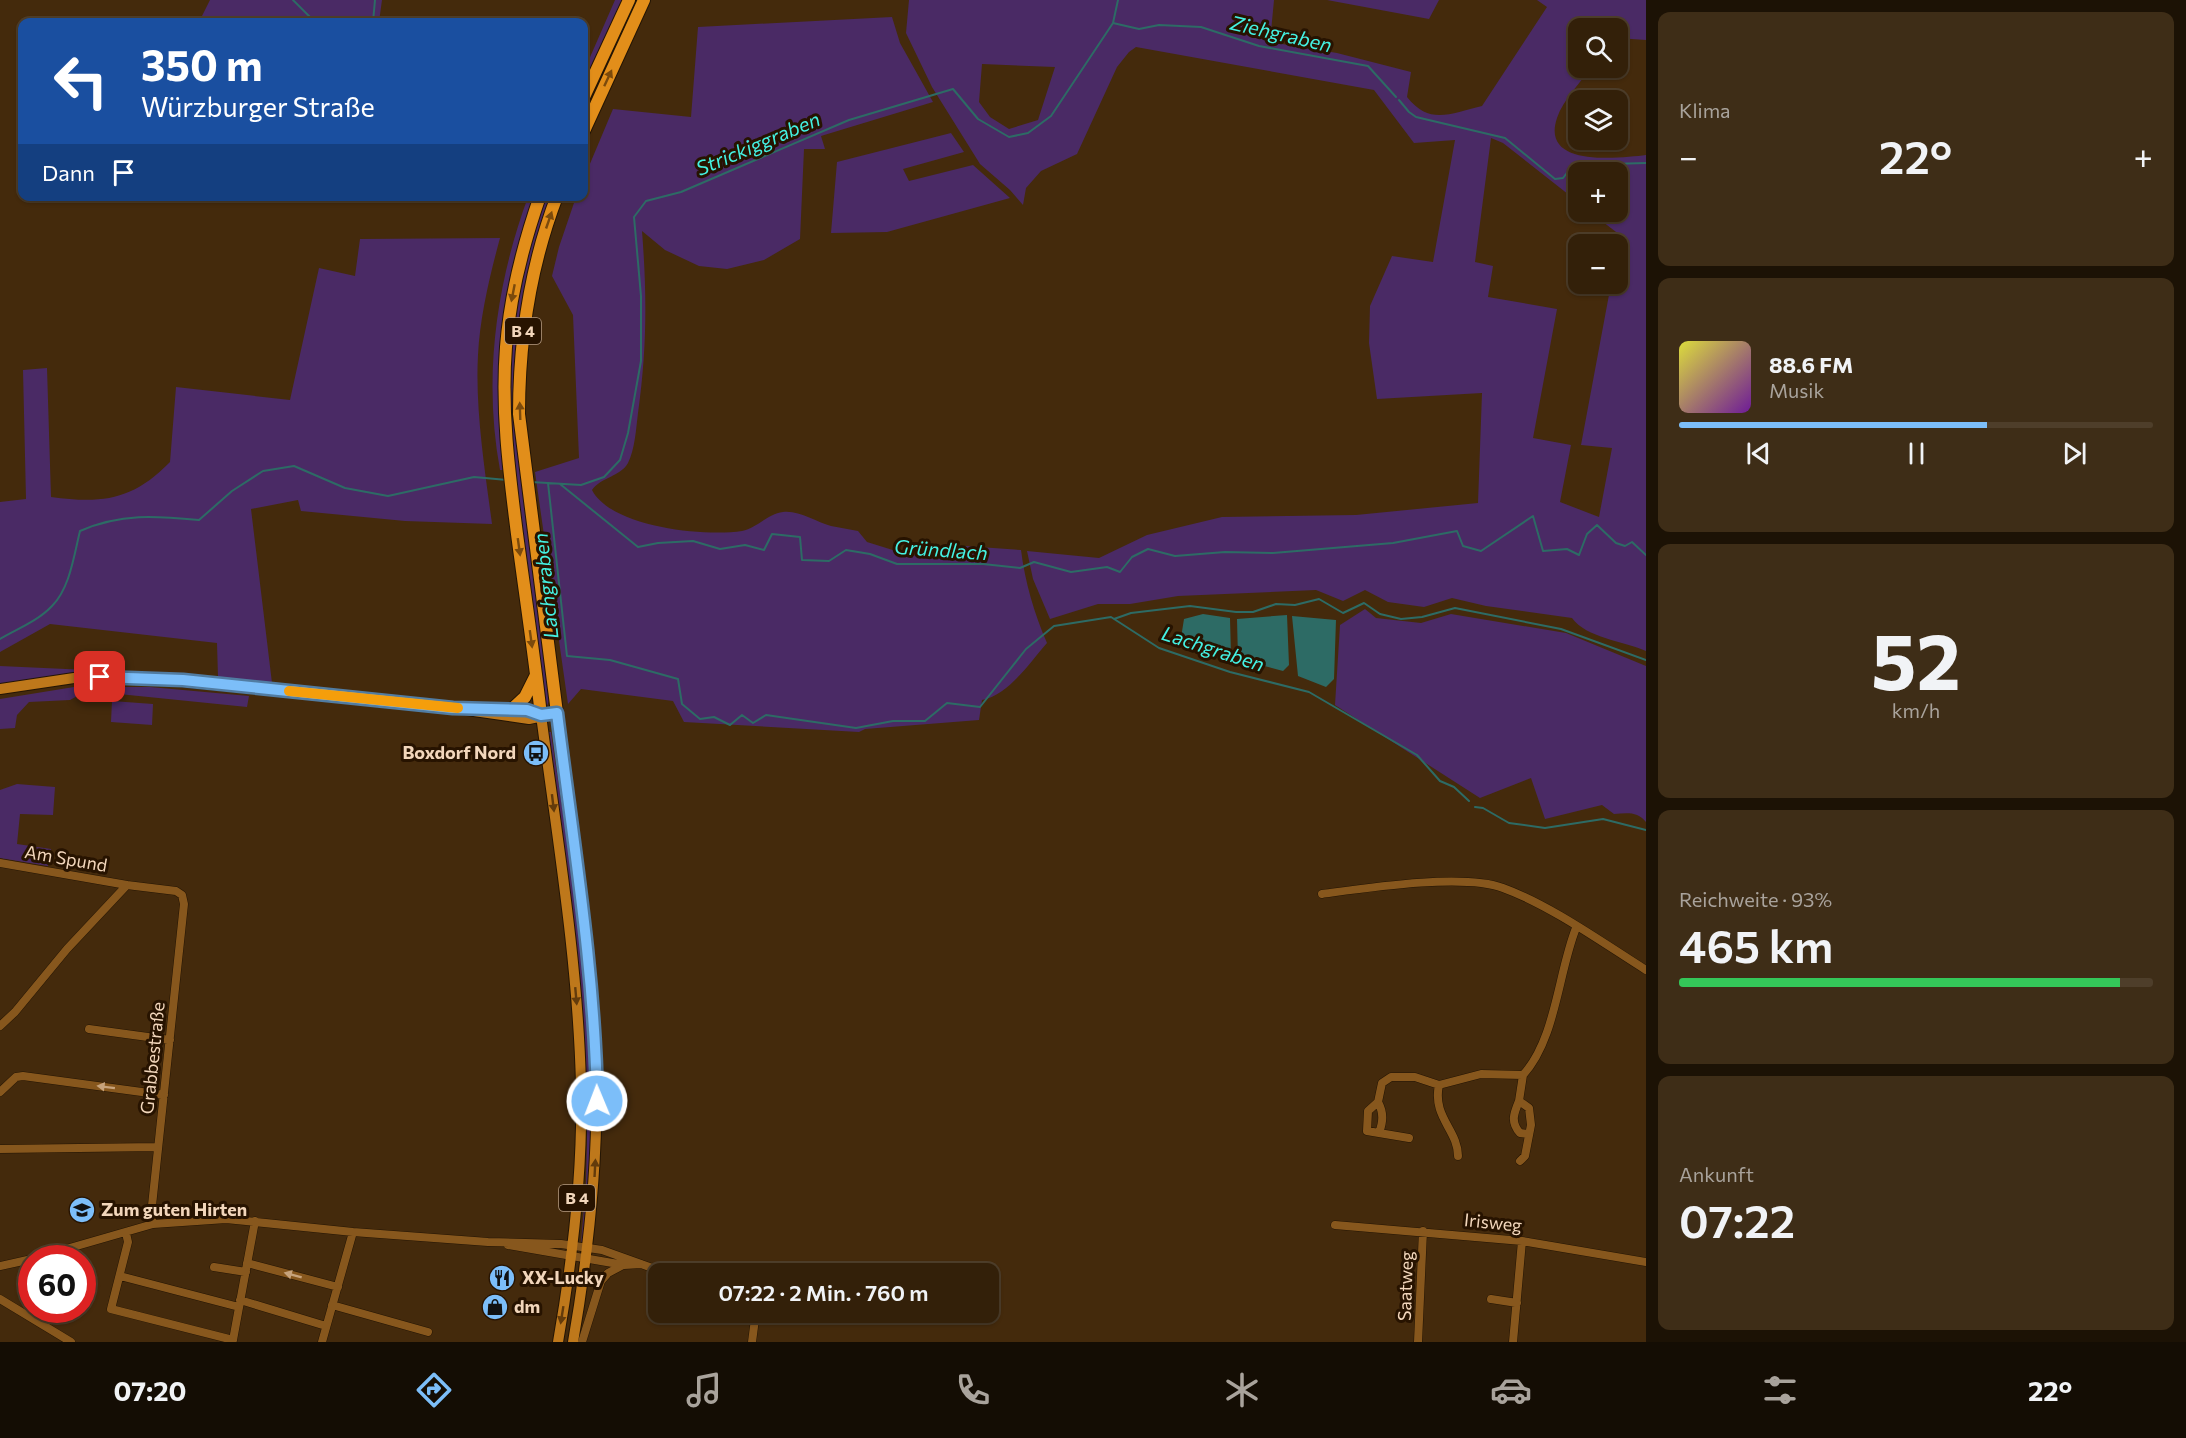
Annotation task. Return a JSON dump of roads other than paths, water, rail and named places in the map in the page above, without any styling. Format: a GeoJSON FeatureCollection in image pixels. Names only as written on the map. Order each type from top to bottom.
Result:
{"type":"FeatureCollection","features":[{"type":"Feature","properties":{"kind":"highway"},"geometry":{"type":"LineString","coordinates":[[588,88],[629,0]]}},
{"type":"Feature","properties":{"kind":"highway"},"geometry":{"type":"LineString","coordinates":[[588,122],[644,0]]}},
{"type":"Feature","properties":{"kind":"highway","name":"B 4"},"geometry":{"type":"LineString","coordinates":[[538,201],[522,255],[508,324],[504,410],[509,470],[541,715]]}},
{"type":"Feature","properties":{"kind":"highway","name":"B 4"},"geometry":{"type":"LineString","coordinates":[[555,201],[534,271],[525,319],[519,414],[557,713]]}},
{"type":"Feature","properties":{"kind":"highway"},"geometry":{"type":"LineString","coordinates":[[512,709],[525,696],[536,674]]}},
{"type":"Feature","properties":{"kind":"main road"},"geometry":{"type":"LineString","coordinates":[[0,689],[74,678],[147,678],[453,708],[522,718],[557,713]]}},
{"type":"Feature","properties":{"kind":"main road"},"geometry":{"type":"LineString","coordinates":[[453,708],[527,710],[541,715]]}},
{"type":"Feature","properties":{"kind":"main road","name":"B 4"},"geometry":{"type":"LineString","coordinates":[[557,713],[582,903],[594,1030],[597,1123],[587,1253],[573,1342]]}},
{"type":"Feature","properties":{"kind":"main road","name":"B 4"},"geometry":{"type":"LineString","coordinates":[[541,715],[579,1031],[580,1150],[572,1251],[558,1342]]}},
{"type":"Feature","properties":{"kind":"street","name":"Am Spund"},"geometry":{"type":"LineString","coordinates":[[0,863],[176,891],[182,895]]}},
{"type":"Feature","properties":{"kind":"street"},"geometry":{"type":"LineString","coordinates":[[1322,894],[1372,887],[1469,882],[1502,887],[1536,903],[1646,970]]}},
{"type":"Feature","properties":{"kind":"street"},"geometry":{"type":"LineString","coordinates":[[0,1026],[127,885]]}},
{"type":"Feature","properties":{"kind":"street","name":"Grabbestraße"},"geometry":{"type":"LineString","coordinates":[[153,1224],[151,1215],[184,904],[182,895]]}},
{"type":"Feature","properties":{"kind":"street"},"geometry":{"type":"LineString","coordinates":[[1528,1134],[1520,1133],[1514,1127],[1513,1115],[1520,1101],[1523,1075],[1538,1053],[1551,1016],[1567,951],[1576,928]]}},
{"type":"Feature","properties":{"kind":"street"},"geometry":{"type":"LineString","coordinates":[[89,1029],[170,1040]]}},
{"type":"Feature","properties":{"kind":"street"},"geometry":{"type":"LineString","coordinates":[[1409,1138],[1367,1131],[1368,1111],[1378,1102],[1382,1083],[1391,1077],[1415,1077],[1439,1085],[1481,1074],[1523,1075]]}},
{"type":"Feature","properties":{"kind":"street"},"geometry":{"type":"LineString","coordinates":[[0,1092],[10,1081],[23,1076],[164,1095]]}},
{"type":"Feature","properties":{"kind":"street"},"geometry":{"type":"LineString","coordinates":[[1439,1085],[1437,1105],[1458,1147],[1458,1156]]}},
{"type":"Feature","properties":{"kind":"street"},"geometry":{"type":"LineString","coordinates":[[1520,1101],[1529,1108],[1531,1125],[1525,1156],[1520,1161]]}},
{"type":"Feature","properties":{"kind":"street"},"geometry":{"type":"LineString","coordinates":[[1378,1102],[1382,1109],[1383,1123],[1380,1132]]}},
{"type":"Feature","properties":{"kind":"street"},"geometry":{"type":"LineString","coordinates":[[0,1149],[158,1147]]}},
{"type":"Feature","properties":{"kind":"street"},"geometry":{"type":"LineString","coordinates":[[83,1245],[153,1224],[198,1220],[255,1221],[572,1251],[628,1258],[648,1266]]}},
{"type":"Feature","properties":{"kind":"street"},"geometry":{"type":"LineString","coordinates":[[126,1233],[128,1242],[111,1309],[233,1340],[255,1221]]}},
{"type":"Feature","properties":{"kind":"street","name":"Irisweg"},"geometry":{"type":"LineString","coordinates":[[1335,1225],[1522,1241],[1646,1263]]}},
{"type":"Feature","properties":{"kind":"street","name":"Saatweg"},"geometry":{"type":"LineString","coordinates":[[1418,1342],[1423,1231]]}},
{"type":"Feature","properties":{"kind":"street"},"geometry":{"type":"LineString","coordinates":[[322,1342],[353,1232]]}},
{"type":"Feature","properties":{"kind":"street"},"geometry":{"type":"LineString","coordinates":[[1513,1342],[1522,1241]]}},
{"type":"Feature","properties":{"kind":"street"},"geometry":{"type":"LineString","coordinates":[[587,1253],[624,1265],[643,1264]]}},
{"type":"Feature","properties":{"kind":"street"},"geometry":{"type":"LineString","coordinates":[[0,1266],[18,1262]]}},
{"type":"Feature","properties":{"kind":"street"},"geometry":{"type":"LineString","coordinates":[[248,1263],[338,1287]]}},
{"type":"Feature","properties":{"kind":"street"},"geometry":{"type":"LineString","coordinates":[[582,1342],[601,1281],[608,1273],[624,1265]]}},
{"type":"Feature","properties":{"kind":"street"},"geometry":{"type":"LineString","coordinates":[[214,1267],[246,1272]]}},
{"type":"Feature","properties":{"kind":"street"},"geometry":{"type":"LineString","coordinates":[[120,1276],[326,1326]]}},
{"type":"Feature","properties":{"kind":"street"},"geometry":{"type":"LineString","coordinates":[[0,1299],[72,1342]]}},
{"type":"Feature","properties":{"kind":"street"},"geometry":{"type":"LineString","coordinates":[[1491,1299],[1516,1303]]}},
{"type":"Feature","properties":{"kind":"street"},"geometry":{"type":"LineString","coordinates":[[332,1305],[428,1332]]}},
{"type":"Feature","properties":{"kind":"street"},"geometry":{"type":"LineString","coordinates":[[752,1342],[754,1323]]}},
{"type":"Feature","properties":{"kind":"water"},"geometry":{"type":"Polygon","coordinates":[[[1203,614],[1230,618],[1231,655],[1180,644],[1184,619],[1203,614]]]}},
{"type":"Feature","properties":{"kind":"water"},"geometry":{"type":"Polygon","coordinates":[[[1287,615],[1289,665],[1283,671],[1238,659],[1237,619],[1287,615]]]}},
{"type":"Feature","properties":{"kind":"water"},"geometry":{"type":"Polygon","coordinates":[[[1292,616],[1336,620],[1334,679],[1326,687],[1298,676],[1292,616]]]}},
{"type":"Feature","properties":{"kind":"waterway"},"geometry":{"type":"LineString","coordinates":[[293,0],[311,18]]}},
{"type":"Feature","properties":{"kind":"waterway"},"geometry":{"type":"LineString","coordinates":[[373,18],[375,0]]}},
{"type":"Feature","properties":{"kind":"waterway","name":"Strickiggraben"},"geometry":{"type":"LineString","coordinates":[[531,482],[581,485],[604,477],[620,460],[628,433],[641,361],[641,296],[634,217],[646,201],[681,192],[849,120],[953,89],[978,119],[1009,137],[1028,133],[1051,116],[1113,23],[1118,0]]}},
{"type":"Feature","properties":{"kind":"waterway","name":"Ziehgraben"},"geometry":{"type":"LineString","coordinates":[[1113,23],[1139,29],[1159,25],[1201,27],[1259,46],[1368,66],[1396,97]]}},
{"type":"Feature","properties":{"kind":"waterway","name":"Ziehgraben"},"geometry":{"type":"LineString","coordinates":[[1399,100],[1416,117],[1505,138],[1555,179],[1563,178],[1573,165],[1646,163]]}},
{"type":"Feature","properties":{"kind":"waterway","name":"Gründlach"},"geometry":{"type":"LineString","coordinates":[[0,639],[40,616],[58,599],[67,581],[80,531],[110,521],[139,517],[199,520],[232,491],[263,471],[294,466],[345,488],[388,496],[474,477],[507,480]]}},
{"type":"Feature","properties":{"kind":"waterway","name":"Lachgraben"},"geometry":{"type":"LineString","coordinates":[[548,483],[567,656],[610,660],[678,679],[682,704],[700,719],[714,717],[730,725],[742,715],[753,723],[766,715],[856,728],[893,721],[925,721],[947,703],[980,707],[1026,649],[1054,626],[1111,617],[1159,648],[1230,672],[1309,692],[1417,755],[1440,781],[1454,787],[1469,801]]}},
{"type":"Feature","properties":{"kind":"waterway","name":"Gründlach"},"geometry":{"type":"LineString","coordinates":[[560,484],[638,547],[658,543],[693,541],[720,549],[745,545],[764,550],[772,534],[800,537],[802,560],[829,561],[846,550],[870,554],[897,564],[983,564],[1020,568],[1034,562],[1071,572],[1107,567],[1120,572],[1132,557],[1148,549],[1175,556],[1225,552],[1273,553],[1393,543],[1457,531],[1463,546],[1481,551],[1533,516],[1543,551],[1567,549],[1579,555],[1587,534],[1597,525],[1616,543],[1625,546],[1632,542],[1646,555]]}},
{"type":"Feature","properties":{"kind":"waterway"},"geometry":{"type":"LineString","coordinates":[[1114,619],[1131,613],[1190,606],[1253,612],[1276,604],[1295,605],[1319,599],[1343,613],[1364,603],[1380,614],[1401,619],[1422,617],[1455,608],[1561,629],[1646,660]]}},
{"type":"Feature","properties":{"kind":"waterway","name":"Lachgraben"},"geometry":{"type":"LineString","coordinates":[[1475,807],[1483,808],[1509,823],[1545,828],[1603,819],[1646,830]]}},
{"type":"Feature","properties":{"kind":"place","name":"Boxdorf Nord"},"geometry":{"type":"Point","coordinates":[536,753]}},
{"type":"Feature","properties":{"kind":"place","name":"Zum guten Hirten"},"geometry":{"type":"Point","coordinates":[82,1210]}},
{"type":"Feature","properties":{"kind":"place","name":"XX-Lucky"},"geometry":{"type":"Point","coordinates":[502,1278]}},
{"type":"Feature","properties":{"kind":"place","name":"dm"},"geometry":{"type":"Point","coordinates":[495,1307]}}]}
